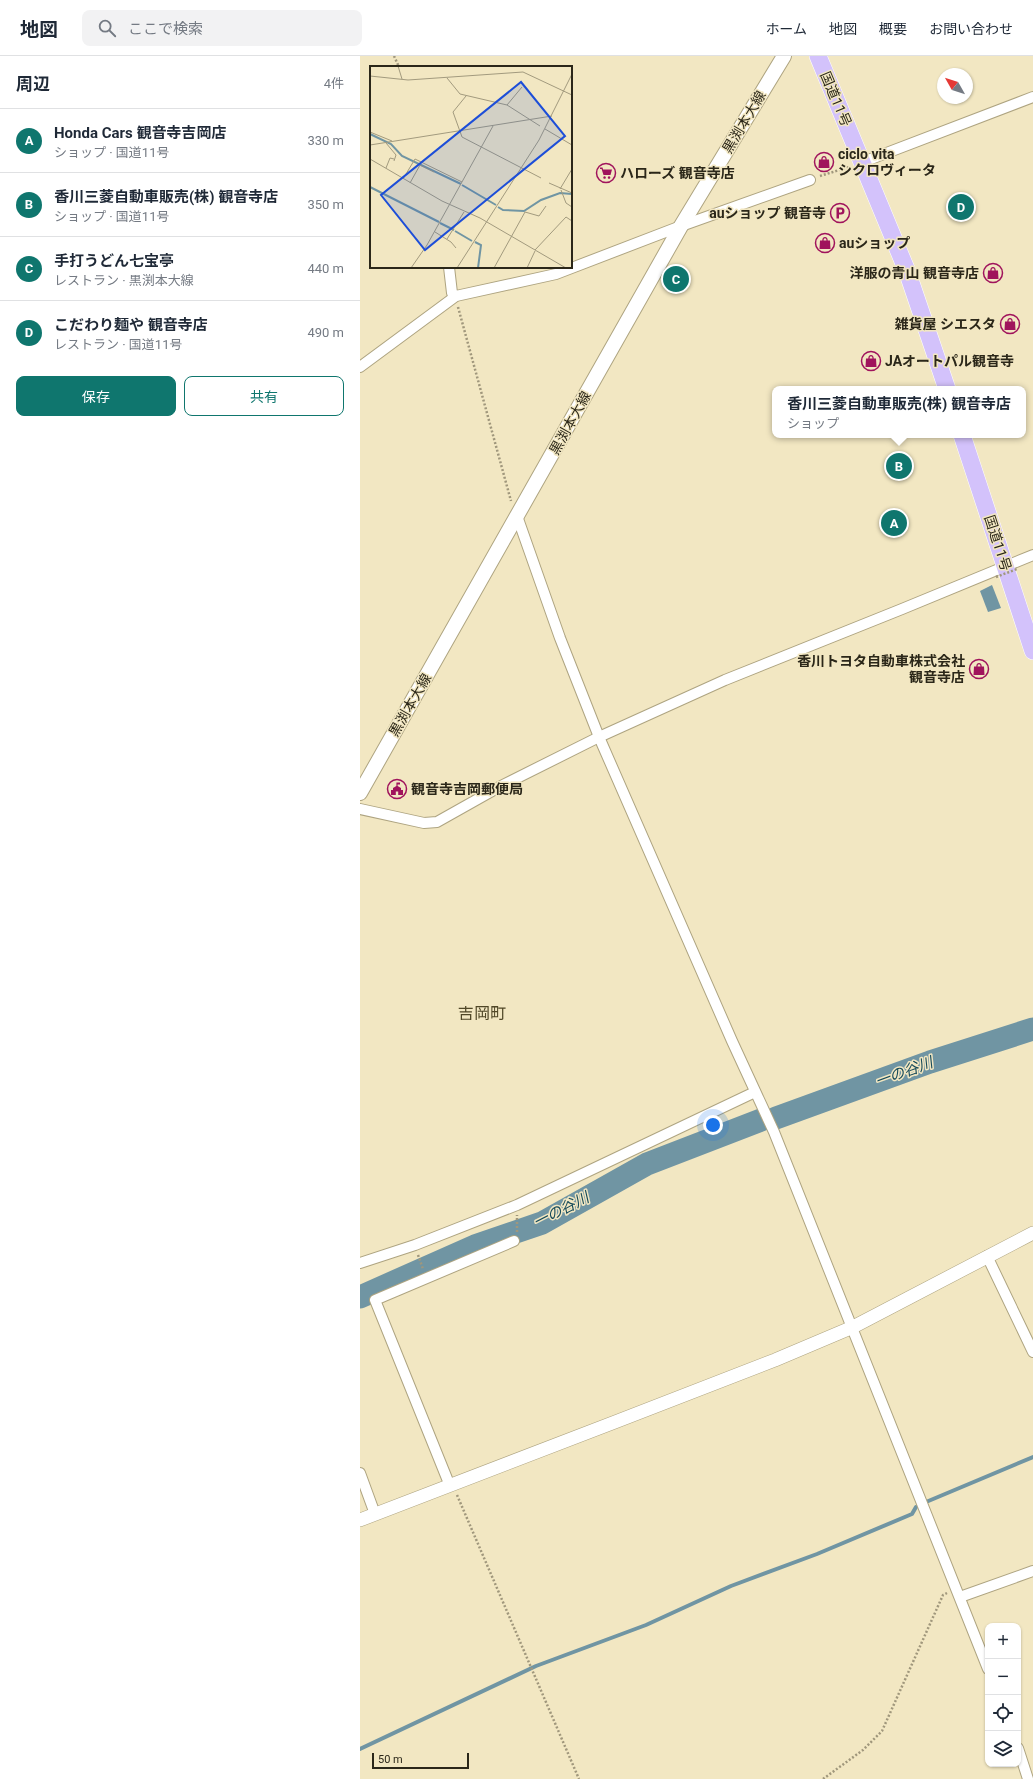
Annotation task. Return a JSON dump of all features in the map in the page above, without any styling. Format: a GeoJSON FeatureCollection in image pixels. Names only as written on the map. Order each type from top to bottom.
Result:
{"type":"FeatureCollection","features":[{"type":"Feature","properties":{"kind":"highway","name":"国道11号"},"geometry":{"type":"LineString","coordinates":[[818,56],[907,271],[946,386]]}},
{"type":"Feature","properties":{"kind":"highway","name":"国道11号"},"geometry":{"type":"LineString","coordinates":[[963,438],[1033,651]]}},
{"type":"Feature","properties":{"kind":"main road","name":"黒渕本大線"},"geometry":{"type":"LineString","coordinates":[[360,793],[681,226],[784,56]]}},
{"type":"Feature","properties":{"kind":"street"},"geometry":{"type":"LineString","coordinates":[[863,162],[1033,97]]}},
{"type":"Feature","properties":{"kind":"street"},"geometry":{"type":"LineString","coordinates":[[572,268],[681,226],[810,180]]}},
{"type":"Feature","properties":{"kind":"street"},"geometry":{"type":"LineString","coordinates":[[449,268],[452,293],[456,296]]}},
{"type":"Feature","properties":{"kind":"street"},"geometry":{"type":"LineString","coordinates":[[360,367],[456,296],[556,274],[572,268]]}},
{"type":"Feature","properties":{"kind":"street"},"geometry":{"type":"LineString","coordinates":[[518,516],[560,638],[599,736],[755,1092],[774,1132],[985,1661]]}},
{"type":"Feature","properties":{"kind":"street"},"geometry":{"type":"LineString","coordinates":[[360,809],[414,822],[437,822],[501,786],[599,736],[725,680],[902,609],[1006,571],[1033,555]]}},
{"type":"Feature","properties":{"kind":"street"},"geometry":{"type":"LineString","coordinates":[[360,1263],[415,1245],[517,1205],[755,1092]]}},
{"type":"Feature","properties":{"kind":"street"},"geometry":{"type":"LineString","coordinates":[[360,1520],[768,1362],[853,1327],[1033,1233]]}},
{"type":"Feature","properties":{"kind":"street"},"geometry":{"type":"LineString","coordinates":[[451,1486],[375,1300],[514,1240]]}},
{"type":"Feature","properties":{"kind":"street"},"geometry":{"type":"LineString","coordinates":[[987,1256],[1033,1352]]}},
{"type":"Feature","properties":{"kind":"street"},"geometry":{"type":"LineString","coordinates":[[360,1473],[375,1514]]}},
{"type":"Feature","properties":{"kind":"street"},"geometry":{"type":"LineString","coordinates":[[960,1597],[1033,1571]]}},
{"type":"Feature","properties":{"kind":"street"},"geometry":{"type":"LineString","coordinates":[[1021,1757],[1028,1779]]}},
{"type":"Feature","properties":{"kind":"path"},"geometry":{"type":"LineString","coordinates":[[394,56],[399,66]]}},
{"type":"Feature","properties":{"kind":"path"},"geometry":{"type":"LineString","coordinates":[[810,180],[863,162]]}},
{"type":"Feature","properties":{"kind":"path"},"geometry":{"type":"LineString","coordinates":[[456,296],[508,493],[518,516]]}},
{"type":"Feature","properties":{"kind":"path"},"geometry":{"type":"LineString","coordinates":[[451,1486],[579,1779]]}},
{"type":"Feature","properties":{"kind":"path"},"geometry":{"type":"LineString","coordinates":[[823,1779],[862,1750],[882,1731],[943,1595],[955,1586]]}},
{"type":"Feature","properties":{"kind":"water"},"geometry":{"type":"Polygon","coordinates":[[[992,585],[1001,608],[988,612],[980,591],[992,585]]]}},
{"type":"Feature","properties":{"kind":"waterway","name":"一の谷川"},"geometry":{"type":"LineString","coordinates":[[776,1118],[930,1062],[1033,1029]]}},
{"type":"Feature","properties":{"kind":"waterway","name":"一の谷川"},"geometry":{"type":"LineString","coordinates":[[360,1297],[475,1246],[542,1223],[647,1164],[761,1120]]}},
{"type":"Feature","properties":{"kind":"waterway"},"geometry":{"type":"LineString","coordinates":[[926,1502],[1033,1457]]}},
{"type":"Feature","properties":{"kind":"waterway"},"geometry":{"type":"LineString","coordinates":[[360,1749],[536,1666],[646,1625],[731,1586],[817,1554],[912,1514],[916,1507]]}},
{"type":"Feature","properties":{"kind":"place","name":"ciclo vita シクロヴィータ"},"geometry":{"type":"Point","coordinates":[824,162]}},
{"type":"Feature","properties":{"kind":"place","name":"ハローズ 観音寺店"},"geometry":{"type":"Point","coordinates":[606,173]}},
{"type":"Feature","properties":{"kind":"place","name":"こだわり麺や 観音寺店"},"geometry":{"type":"Point","coordinates":[961,207]}},
{"type":"Feature","properties":{"kind":"place","name":"auショップ 観音寺"},"geometry":{"type":"Point","coordinates":[840,213]}},
{"type":"Feature","properties":{"kind":"place","name":"auショップ"},"geometry":{"type":"Point","coordinates":[825,243]}},
{"type":"Feature","properties":{"kind":"place","name":"洋服の青山 観音寺店"},"geometry":{"type":"Point","coordinates":[993,273]}},
{"type":"Feature","properties":{"kind":"place","name":"手打うどん七宝亭"},"geometry":{"type":"Point","coordinates":[676,279]}},
{"type":"Feature","properties":{"kind":"place","name":"雑貨屋 シエスタ"},"geometry":{"type":"Point","coordinates":[1010,324]}},
{"type":"Feature","properties":{"kind":"place","name":"JAオートパル観音寺"},"geometry":{"type":"Point","coordinates":[871,361]}},
{"type":"Feature","properties":{"kind":"place","name":"香川三菱自動車販売(株) 観音寺店"},"geometry":{"type":"Point","coordinates":[899,466]}},
{"type":"Feature","properties":{"kind":"place","name":"Honda Cars 観音寺吉岡店"},"geometry":{"type":"Point","coordinates":[894,523]}},
{"type":"Feature","properties":{"kind":"place","name":"香川トヨタ自動車株式会社 観音寺店"},"geometry":{"type":"Point","coordinates":[979,669]}},
{"type":"Feature","properties":{"kind":"place","name":"観音寺吉岡郵便局"},"geometry":{"type":"Point","coordinates":[397,789]}},
{"type":"Feature","properties":{"kind":"district","name":"吉岡町"},"geometry":{"type":"Point","coordinates":[482,1013]}}]}
